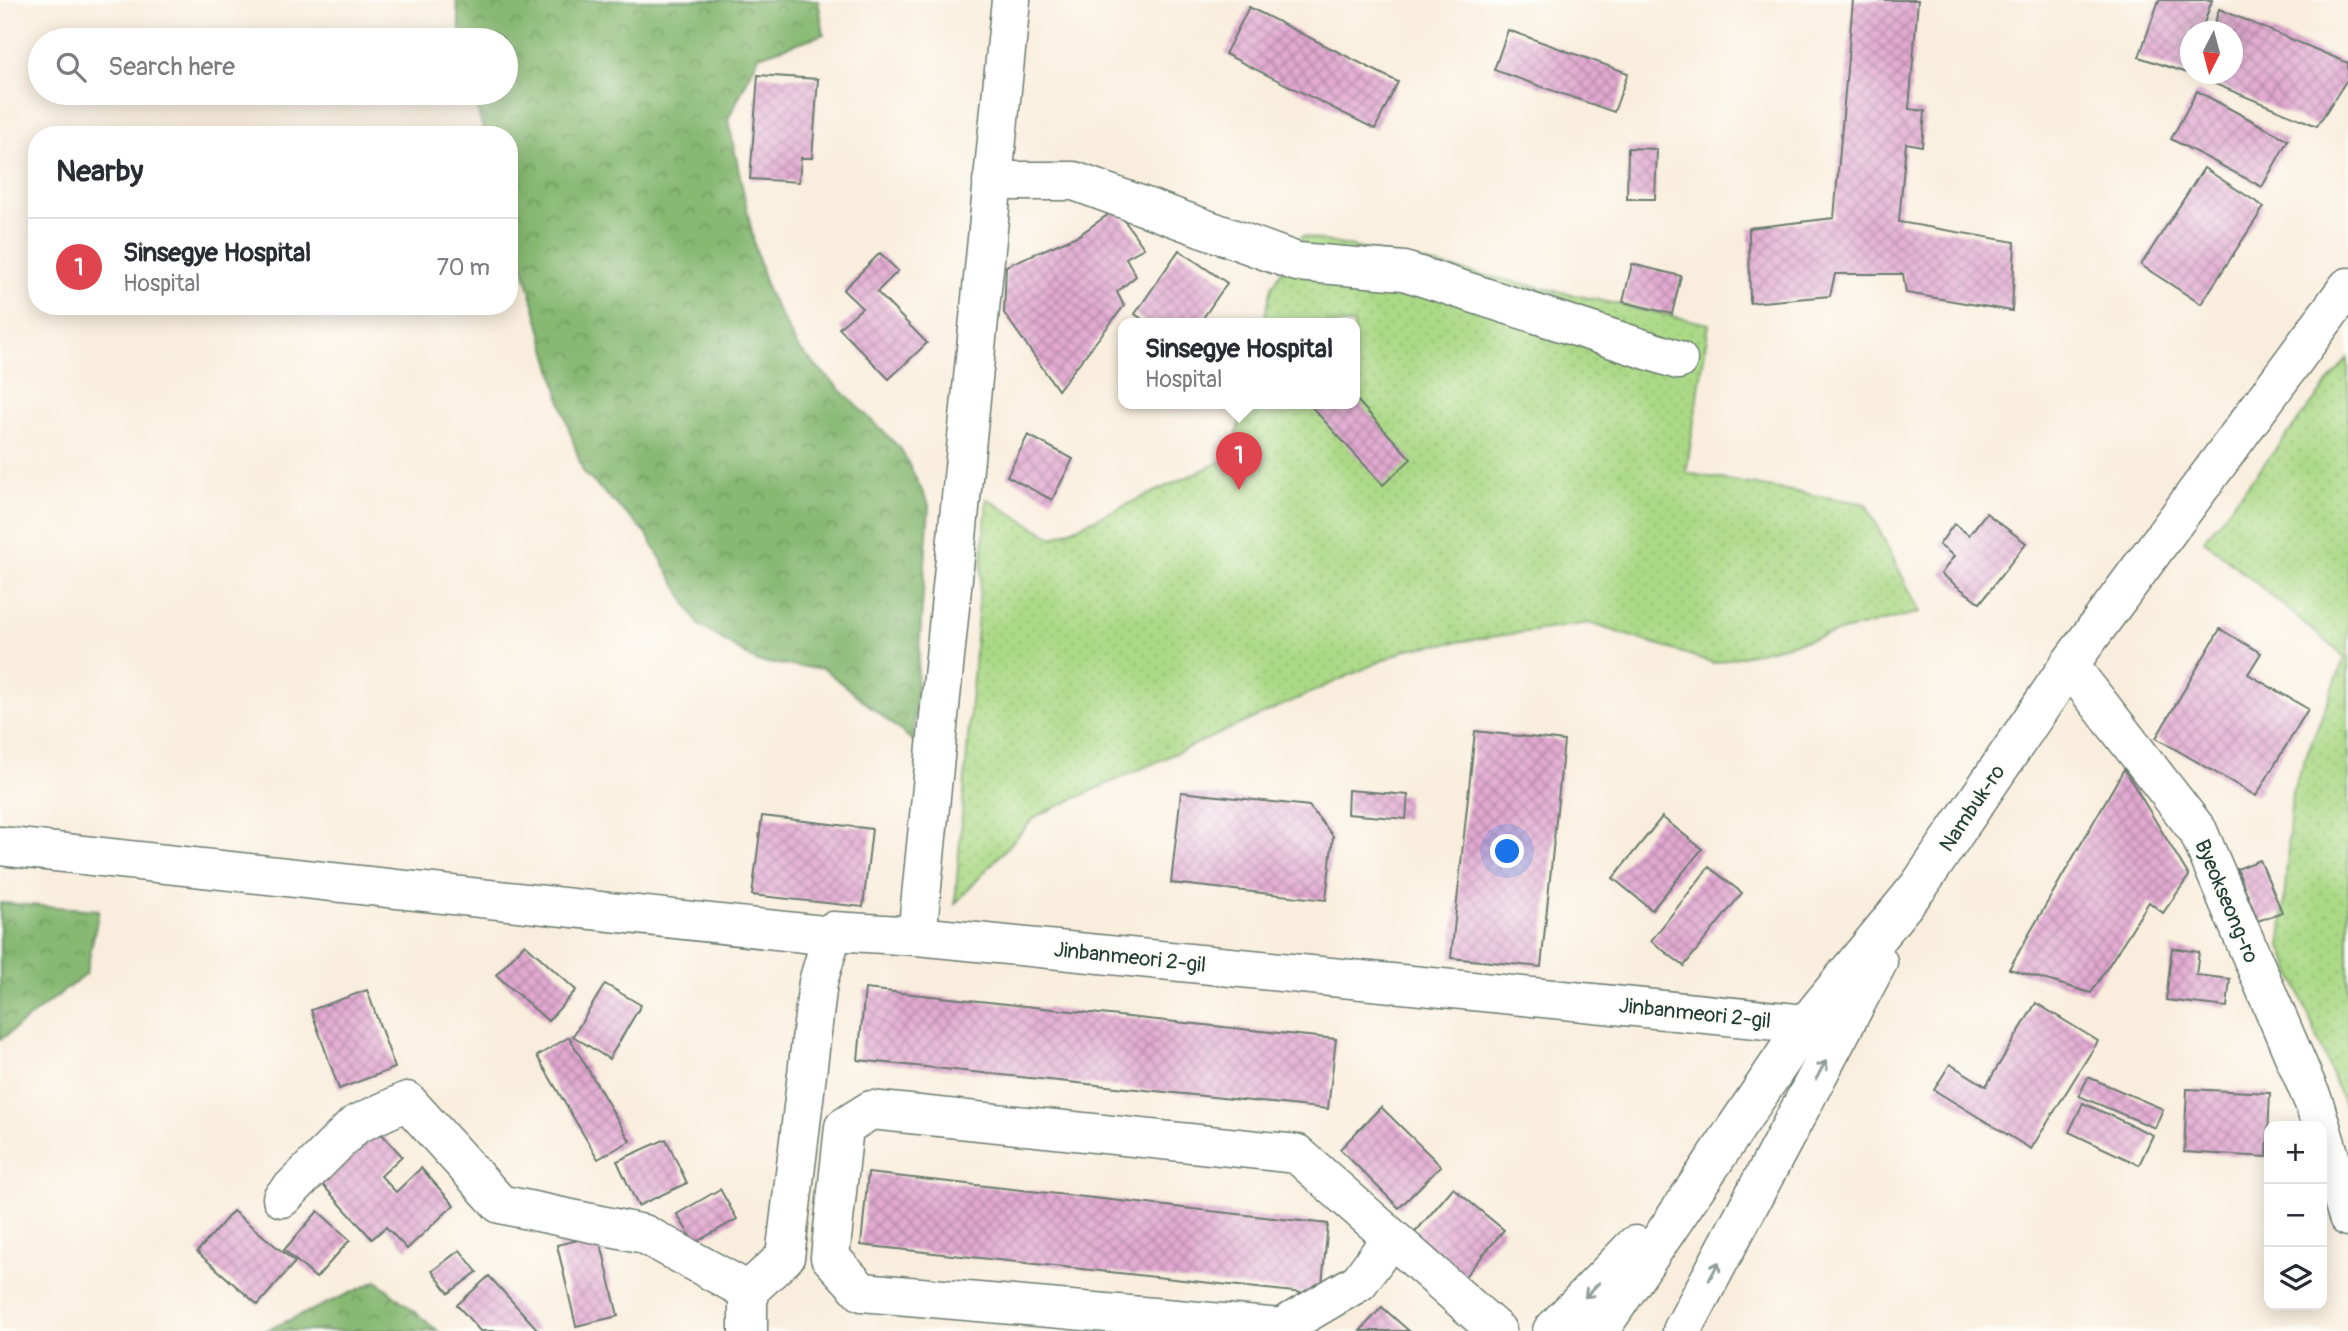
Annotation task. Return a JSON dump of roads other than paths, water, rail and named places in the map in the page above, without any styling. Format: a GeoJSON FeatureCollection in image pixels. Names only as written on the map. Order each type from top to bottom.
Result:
{"type":"FeatureCollection","features":[{"type":"Feature","properties":{"kind":"street"},"geometry":{"type":"LineString","coordinates":[[917,936],[1010,0]]}},
{"type":"Feature","properties":{"kind":"street"},"geometry":{"type":"LineString","coordinates":[[992,181],[1074,181],[1297,262],[1404,271],[1678,360]]}},
{"type":"Feature","properties":{"kind":"street","name":"Nambuk-ro"},"geometry":{"type":"LineString","coordinates":[[1598,1331],[1806,1024],[1919,886],[2068,665],[2348,287]]}},
{"type":"Feature","properties":{"kind":"street","name":"Byeokseong-ro"},"geometry":{"type":"LineString","coordinates":[[2068,665],[2197,831],[2314,1103],[2319,1121]]}},
{"type":"Feature","properties":{"kind":"street","name":"Jinbanmeori 2-gil"},"geometry":{"type":"LineString","coordinates":[[0,846],[832,936],[833,931],[917,936],[1806,1024]]}},
{"type":"Feature","properties":{"kind":"street"},"geometry":{"type":"LineString","coordinates":[[1682,1331],[1919,886]]}},
{"type":"Feature","properties":{"kind":"street"},"geometry":{"type":"LineString","coordinates":[[748,1331],[748,1291],[785,1257],[818,982],[832,936]]}},
{"type":"Feature","properties":{"kind":"street"},"geometry":{"type":"LineString","coordinates":[[282,1198],[355,1125],[407,1101],[500,1204],[644,1234],[748,1291]]}},
{"type":"Feature","properties":{"kind":"street"},"geometry":{"type":"LineString","coordinates":[[1391,1238],[1359,1282],[1281,1328],[862,1292],[830,1257],[844,1127],[871,1110],[1297,1154],[1497,1331]]}},
{"type":"Feature","properties":{"kind":"street","name":"Byeokseong-ro"},"geometry":{"type":"LineString","coordinates":[[2327,1148],[2348,1217]]}},
{"type":"Feature","properties":{"kind":"street"},"geometry":{"type":"LineString","coordinates":[[1552,1331],[1707,1170]]}},
{"type":"Feature","properties":{"kind":"place","name":"Sinsegye Hospital"},"geometry":{"type":"Point","coordinates":[1239,490]}}]}
